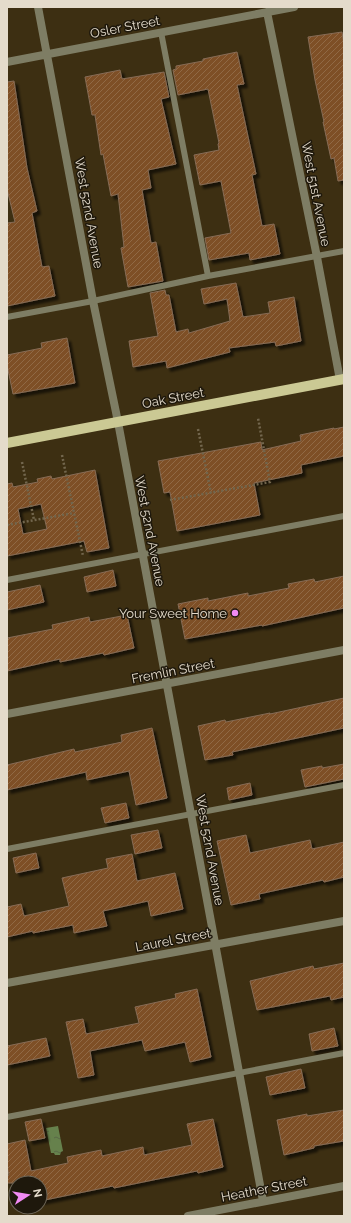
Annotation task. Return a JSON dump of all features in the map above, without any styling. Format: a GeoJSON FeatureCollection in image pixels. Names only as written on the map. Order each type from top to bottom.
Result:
{"type":"FeatureCollection","features":[{"type":"Feature","properties":{"kind":"main road","name":"Oak Street"},"geometry":{"type":"LineString","coordinates":[[7,443],[342,380]]}},
{"type":"Feature","properties":{"kind":"street","name":"West 52nd Avenue"},"geometry":{"type":"LineString","coordinates":[[38,7],[93,302],[118,422],[264,1201]]}},
{"type":"Feature","properties":{"kind":"street","name":"Osler Street"},"geometry":{"type":"LineString","coordinates":[[7,62],[294,7]]}},
{"type":"Feature","properties":{"kind":"street","name":"West 51st Avenue"},"geometry":{"type":"LineString","coordinates":[[267,12],[342,380]]}},
{"type":"Feature","properties":{"kind":"street","name":"Fremlin Street"},"geometry":{"type":"LineString","coordinates":[[7,714],[344,650]]}},
{"type":"Feature","properties":{"kind":"street","name":"Laurel Street"},"geometry":{"type":"LineString","coordinates":[[7,983],[344,921]]}},
{"type":"Feature","properties":{"kind":"street","name":"Heather Street"},"geometry":{"type":"LineString","coordinates":[[188,1216],[344,1186]]}},
{"type":"Feature","properties":{"kind":"lane"},"geometry":{"type":"LineString","coordinates":[[161,32],[208,276]]}},
{"type":"Feature","properties":{"kind":"lane"},"geometry":{"type":"LineString","coordinates":[[7,317],[93,302],[208,276],[344,252]]}},
{"type":"Feature","properties":{"kind":"lane"},"geometry":{"type":"LineString","coordinates":[[7,580],[344,516]]}},
{"type":"Feature","properties":{"kind":"lane"},"geometry":{"type":"LineString","coordinates":[[7,849],[344,785]]}},
{"type":"Feature","properties":{"kind":"lane"},"geometry":{"type":"LineString","coordinates":[[7,1116],[344,1053]]}},
{"type":"Feature","properties":{"kind":"path"},"geometry":{"type":"LineString","coordinates":[[170,500],[270,482],[258,418]]}},
{"type":"Feature","properties":{"kind":"path"},"geometry":{"type":"LineString","coordinates":[[198,429],[210,493]]}},
{"type":"Feature","properties":{"kind":"path"},"geometry":{"type":"LineString","coordinates":[[62,455],[84,566]]}},
{"type":"Feature","properties":{"kind":"path"},"geometry":{"type":"LineString","coordinates":[[22,462],[34,520]]}},
{"type":"Feature","properties":{"kind":"path"},"geometry":{"type":"LineString","coordinates":[[7,525],[74,513]]}},
{"type":"Feature","properties":{"kind":"water"},"geometry":{"type":"Polygon","coordinates":[[[58,1126],[63,1151],[60,1155],[55,1155],[54,1153],[51,1153],[46,1128],[58,1126]]]}},
{"type":"Feature","properties":{"kind":"building"},"geometry":{"type":"Polygon","coordinates":[[[342,32],[344,45],[344,180],[338,181],[334,158],[331,159],[323,122],[308,37],[342,32]]]}},
{"type":"Feature","properties":{"kind":"building"},"geometry":{"type":"Polygon","coordinates":[[[237,52],[244,84],[237,85],[256,174],[252,175],[262,226],[274,224],[280,254],[250,260],[249,253],[209,260],[205,238],[231,233],[221,181],[200,185],[194,155],[219,150],[219,143],[208,89],[178,95],[173,70],[176,69],[176,66],[237,52]]]}},
{"type":"Feature","properties":{"kind":"building"},"geometry":{"type":"Polygon","coordinates":[[[120,70],[122,79],[164,72],[169,97],[161,99],[176,164],[148,170],[151,188],[142,190],[151,243],[156,242],[163,281],[128,287],[121,248],[124,247],[118,194],[111,196],[103,154],[101,155],[95,115],[92,115],[85,77],[120,70]]]}},
{"type":"Feature","properties":{"kind":"building"},"geometry":{"type":"Polygon","coordinates":[[[14,81],[27,168],[37,211],[32,213],[42,267],[49,266],[55,296],[7,306],[7,223],[15,222],[7,189],[7,82],[14,81]]]}},
{"type":"Feature","properties":{"kind":"building"},"geometry":{"type":"Polygon","coordinates":[[[236,283],[243,317],[270,313],[268,302],[294,297],[301,341],[276,346],[275,342],[229,348],[230,352],[167,368],[166,361],[133,367],[129,341],[158,336],[150,293],[165,290],[166,295],[169,295],[176,332],[188,329],[189,333],[230,321],[227,299],[204,304],[201,289],[236,283]]]}},
{"type":"Feature","properties":{"kind":"building"},"geometry":{"type":"Polygon","coordinates":[[[67,338],[75,383],[13,394],[7,365],[7,355],[42,348],[41,343],[67,338]]]}},
{"type":"Feature","properties":{"kind":"building"},"geometry":{"type":"Polygon","coordinates":[[[344,427],[344,456],[301,465],[302,473],[254,483],[260,515],[177,531],[170,492],[164,493],[158,461],[261,442],[262,450],[301,441],[300,435],[344,427]]]}},
{"type":"Feature","properties":{"kind":"building"},"geometry":{"type":"Polygon","coordinates":[[[95,470],[109,548],[87,552],[84,541],[7,556],[7,484],[12,483],[13,487],[38,482],[37,479],[51,476],[52,479],[95,470]],[[41,504],[18,509],[23,534],[47,529],[41,504]]]}},
{"type":"Feature","properties":{"kind":"building"},"geometry":{"type":"Polygon","coordinates":[[[113,570],[116,586],[87,592],[84,577],[113,570]]]}},
{"type":"Feature","properties":{"kind":"building"},"geometry":{"type":"Polygon","coordinates":[[[344,576],[344,608],[262,626],[185,639],[178,604],[208,598],[208,601],[248,593],[248,596],[289,588],[288,584],[314,579],[315,582],[344,576]]]}},
{"type":"Feature","properties":{"kind":"building"},"geometry":{"type":"Polygon","coordinates":[[[40,585],[44,602],[7,610],[7,592],[40,585]]]}},
{"type":"Feature","properties":{"kind":"building"},"geometry":{"type":"Polygon","coordinates":[[[127,615],[134,648],[104,655],[103,653],[60,662],[60,659],[7,671],[7,638],[53,629],[52,625],[89,617],[90,622],[127,615]]]}},
{"type":"Feature","properties":{"kind":"building"},"geometry":{"type":"Polygon","coordinates":[[[344,698],[344,728],[232,752],[233,755],[205,760],[198,726],[225,720],[226,722],[270,714],[344,698]]]}},
{"type":"Feature","properties":{"kind":"building"},"geometry":{"type":"Polygon","coordinates":[[[152,728],[167,798],[136,805],[129,771],[87,780],[86,772],[7,790],[7,765],[74,749],[75,752],[122,742],[121,735],[152,728]]]}},
{"type":"Feature","properties":{"kind":"building"},"geometry":{"type":"Polygon","coordinates":[[[344,764],[344,779],[305,787],[301,770],[344,764]]]}},
{"type":"Feature","properties":{"kind":"building"},"geometry":{"type":"Polygon","coordinates":[[[250,783],[252,795],[229,800],[227,788],[250,783]]]}},
{"type":"Feature","properties":{"kind":"building"},"geometry":{"type":"Polygon","coordinates":[[[126,803],[129,818],[105,823],[101,808],[126,803]]]}},
{"type":"Feature","properties":{"kind":"building"},"geometry":{"type":"Polygon","coordinates":[[[158,830],[162,848],[135,854],[131,835],[158,830]]]}},
{"type":"Feature","properties":{"kind":"building"},"geometry":{"type":"Polygon","coordinates":[[[246,835],[250,853],[310,840],[312,849],[344,842],[344,877],[259,894],[260,899],[231,905],[217,841],[246,835]]]}},
{"type":"Feature","properties":{"kind":"building"},"geometry":{"type":"Polygon","coordinates":[[[36,853],[39,868],[16,873],[13,858],[36,853]]]}},
{"type":"Feature","properties":{"kind":"building"},"geometry":{"type":"Polygon","coordinates":[[[132,854],[137,881],[175,873],[183,909],[151,916],[148,901],[103,911],[107,926],[74,933],[73,925],[33,933],[33,931],[7,937],[7,907],[21,904],[24,916],[69,906],[62,878],[108,868],[106,859],[132,854]]]}},
{"type":"Feature","properties":{"kind":"building"},"geometry":{"type":"Polygon","coordinates":[[[344,963],[344,997],[331,1000],[330,996],[257,1010],[250,981],[313,966],[314,969],[344,963]]]}},
{"type":"Feature","properties":{"kind":"building"},"geometry":{"type":"Polygon","coordinates":[[[197,989],[211,1057],[190,1062],[185,1042],[145,1051],[142,1040],[90,1051],[94,1075],[78,1078],[66,1022],[83,1019],[86,1034],[139,1023],[135,1007],[176,998],[175,994],[197,989]]]}},
{"type":"Feature","properties":{"kind":"building"},"geometry":{"type":"Polygon","coordinates":[[[334,1028],[338,1046],[312,1051],[309,1034],[334,1028]]]}},
{"type":"Feature","properties":{"kind":"building"},"geometry":{"type":"Polygon","coordinates":[[[46,1038],[50,1056],[7,1065],[7,1046],[46,1038]]]}},
{"type":"Feature","properties":{"kind":"building"},"geometry":{"type":"Polygon","coordinates":[[[301,1069],[305,1088],[270,1095],[266,1077],[301,1069]]]}},
{"type":"Feature","properties":{"kind":"building"},"geometry":{"type":"Polygon","coordinates":[[[344,1110],[344,1141],[314,1146],[314,1148],[284,1155],[277,1120],[307,1114],[307,1116],[344,1110]]]}},
{"type":"Feature","properties":{"kind":"building"},"geometry":{"type":"Polygon","coordinates":[[[41,1119],[45,1138],[29,1141],[25,1122],[41,1119]]]}},
{"type":"Feature","properties":{"kind":"building"},"geometry":{"type":"Polygon","coordinates":[[[213,1119],[223,1167],[198,1173],[197,1171],[48,1199],[48,1175],[9,1175],[7,1166],[7,1144],[25,1140],[31,1171],[68,1163],[67,1157],[101,1150],[102,1156],[143,1147],[144,1155],[192,1145],[187,1124],[213,1119]]]}},
{"type":"Feature","properties":{"kind":"place","name":"Your Sweet Home"},"geometry":{"type":"Point","coordinates":[235,613]}}]}
